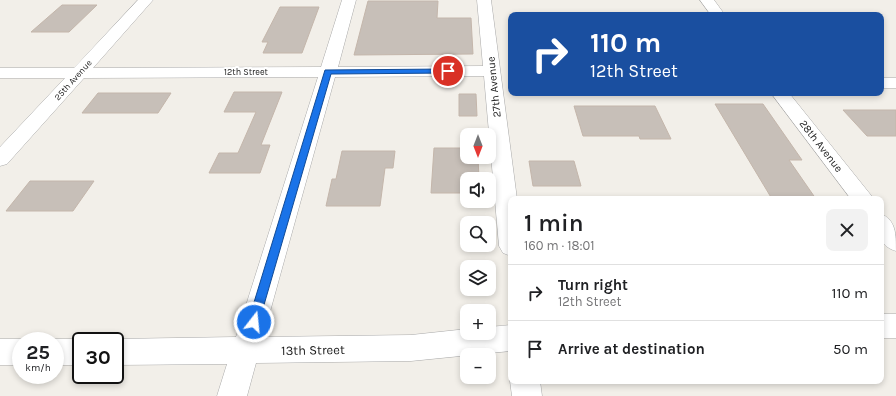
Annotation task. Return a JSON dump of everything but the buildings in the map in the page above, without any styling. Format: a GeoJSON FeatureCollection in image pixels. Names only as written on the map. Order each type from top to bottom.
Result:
{"type":"FeatureCollection","features":[{"type":"Feature","properties":{"kind":"street","name":"25th Avenue"},"geometry":{"type":"LineString","coordinates":[[0,159],[146,0]]}},
{"type":"Feature","properties":{"kind":"street"},"geometry":{"type":"LineString","coordinates":[[232,396],[349,0]]}},
{"type":"Feature","properties":{"kind":"street","name":"27th Avenue"},"geometry":{"type":"LineString","coordinates":[[484,0],[499,80],[508,204]]}},
{"type":"Feature","properties":{"kind":"street"},"geometry":{"type":"LineString","coordinates":[[707,0],[716,12]]}},
{"type":"Feature","properties":{"kind":"street","name":"12th Street"},"geometry":{"type":"LineString","coordinates":[[0,73],[328,72],[499,80]]}},
{"type":"Feature","properties":{"kind":"street"},"geometry":{"type":"LineString","coordinates":[[884,83],[896,82]]}},
{"type":"Feature","properties":{"kind":"street","name":"28th Avenue"},"geometry":{"type":"LineString","coordinates":[[782,96],[861,196]]}},
{"type":"Feature","properties":{"kind":"street"},"geometry":{"type":"LineString","coordinates":[[884,227],[896,242]]}},
{"type":"Feature","properties":{"kind":"street"},"geometry":{"type":"LineString","coordinates":[[884,326],[896,326]]}},
{"type":"Feature","properties":{"kind":"street","name":"13th Street"},"geometry":{"type":"LineString","coordinates":[[124,352],[411,348],[508,338]]}},
{"type":"Feature","properties":{"kind":"street"},"geometry":{"type":"LineString","coordinates":[[0,352],[12,352]]}},
{"type":"Feature","properties":{"kind":"street"},"geometry":{"type":"LineString","coordinates":[[525,384],[527,396]]}},
{"type":"Feature","properties":{"kind":"route"},"geometry":{"type":"LineString","coordinates":[[254,322],[328,72],[448,71]]}}]}
